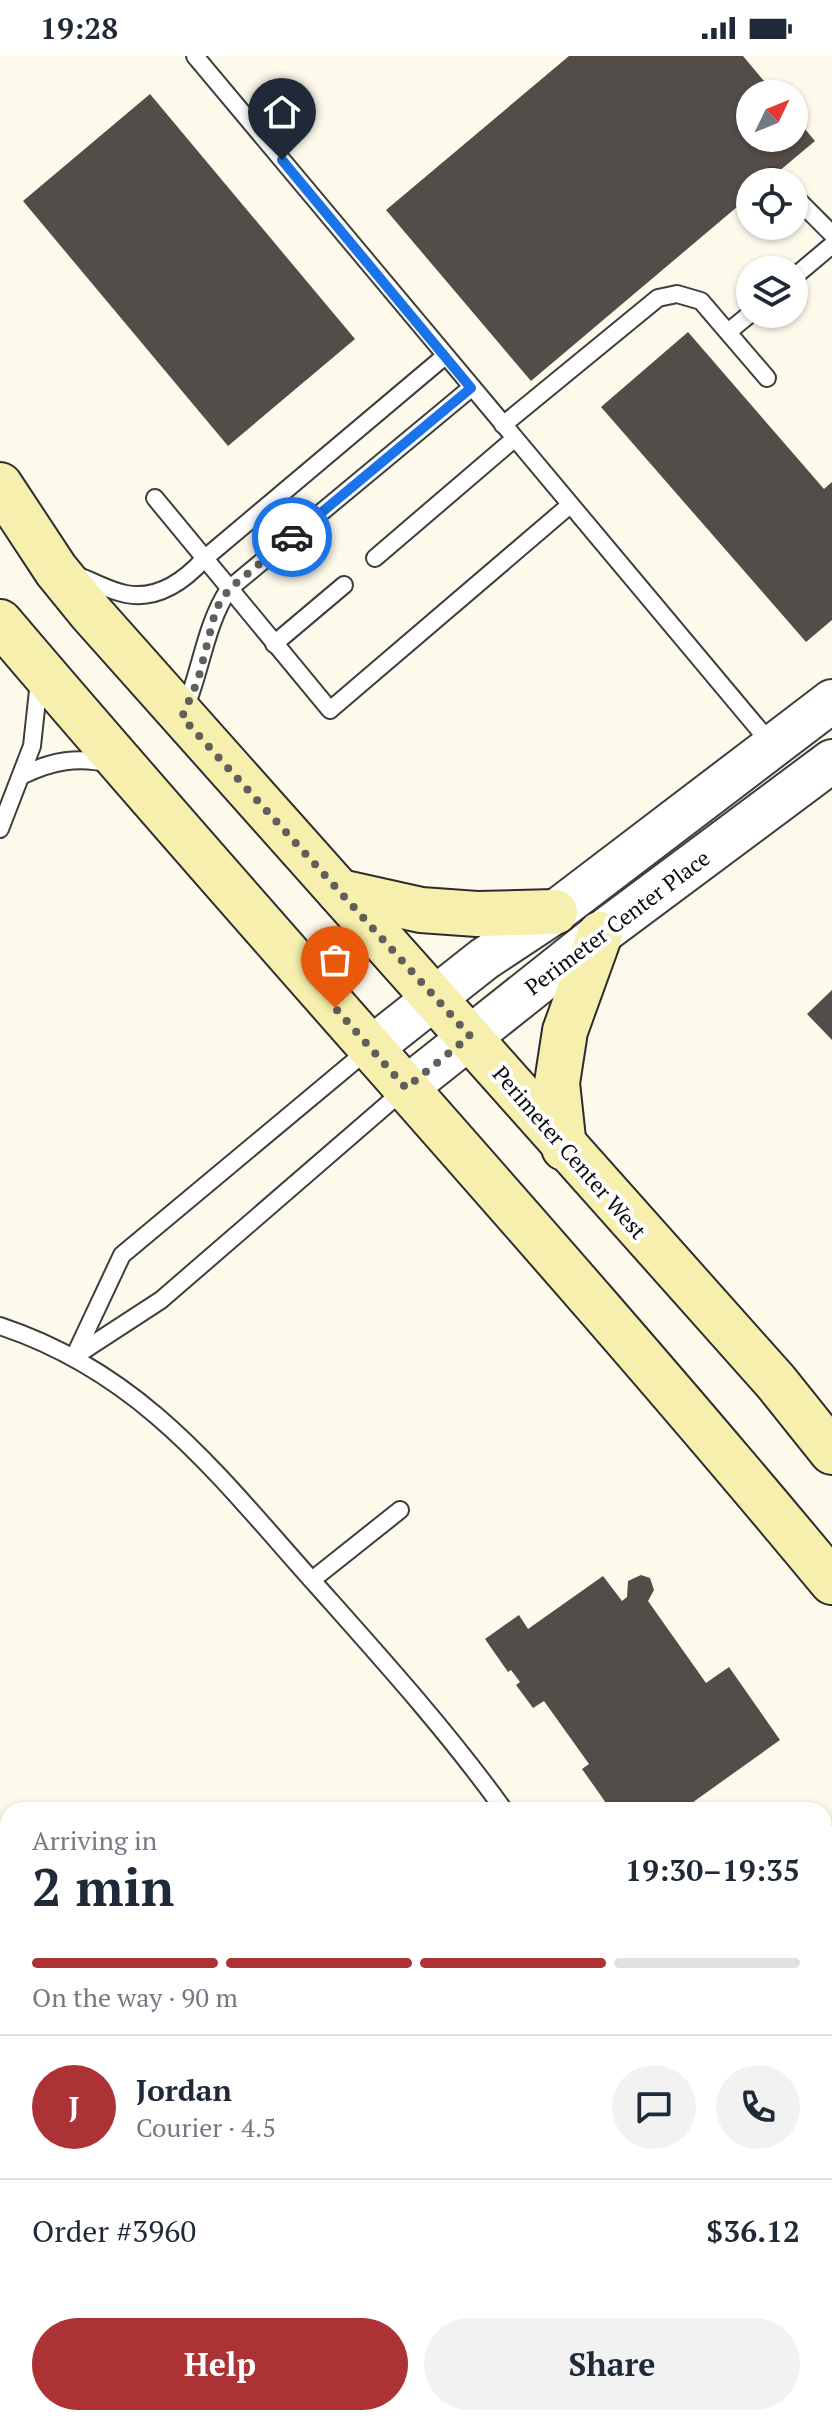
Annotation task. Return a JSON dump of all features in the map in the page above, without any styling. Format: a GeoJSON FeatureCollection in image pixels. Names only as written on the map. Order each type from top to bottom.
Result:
{"type":"FeatureCollection","features":[{"type":"Feature","properties":{"kind":"main road","name":"Perimeter Center West"},"geometry":{"type":"LineString","coordinates":[[0,485],[56,570],[182,717],[776,1382],[832,1452]]}},
{"type":"Feature","properties":{"kind":"main road"},"geometry":{"type":"LineString","coordinates":[[0,622],[121,766],[700,1423],[832,1582]]}},
{"type":"Feature","properties":{"kind":"main road"},"geometry":{"type":"LineString","coordinates":[[340,892],[421,910],[477,914],[555,912]]}},
{"type":"Feature","properties":{"kind":"main road"},"geometry":{"type":"LineString","coordinates":[[564,1148],[557,1083],[565,1031],[600,934]]}},
{"type":"Feature","properties":{"kind":"street","name":"Perimeter Center Place"},"geometry":{"type":"LineString","coordinates":[[370,1049],[484,959],[555,912],[832,701]]}},
{"type":"Feature","properties":{"kind":"street","name":"Perimeter Center Place"},"geometry":{"type":"LineString","coordinates":[[406,1088],[600,934],[832,761]]}},
{"type":"Feature","properties":{"kind":"lane"},"geometry":{"type":"LineString","coordinates":[[195,56],[773,746]]}},
{"type":"Feature","properties":{"kind":"lane"},"geometry":{"type":"LineString","coordinates":[[808,210],[832,234]]}},
{"type":"Feature","properties":{"kind":"lane"},"geometry":{"type":"LineString","coordinates":[[808,265],[832,245]]}},
{"type":"Feature","properties":{"kind":"lane"},"geometry":{"type":"LineString","coordinates":[[503,425],[658,298],[677,294],[701,301],[767,378]]}},
{"type":"Feature","properties":{"kind":"lane"},"geometry":{"type":"LineString","coordinates":[[728,332],[736,325]]}},
{"type":"Feature","properties":{"kind":"lane"},"geometry":{"type":"LineString","coordinates":[[56,570],[127,594],[150,593],[183,582],[204,559],[445,356]]}},
{"type":"Feature","properties":{"kind":"lane"},"geometry":{"type":"LineString","coordinates":[[182,717],[198,680],[216,609],[229,589],[471,388]]}},
{"type":"Feature","properties":{"kind":"lane"},"geometry":{"type":"LineString","coordinates":[[375,558],[514,439]]}},
{"type":"Feature","properties":{"kind":"lane"},"geometry":{"type":"LineString","coordinates":[[155,498],[330,710],[570,505]]}},
{"type":"Feature","properties":{"kind":"lane"},"geometry":{"type":"LineString","coordinates":[[274,644],[344,585]]}},
{"type":"Feature","properties":{"kind":"lane"},"geometry":{"type":"LineString","coordinates":[[0,829],[23,775],[38,709],[35,663]]}},
{"type":"Feature","properties":{"kind":"lane"},"geometry":{"type":"LineString","coordinates":[[23,775],[48,763],[82,759],[121,766]]}},
{"type":"Feature","properties":{"kind":"lane"},"geometry":{"type":"LineString","coordinates":[[74,1357],[122,1255],[370,1049]]}},
{"type":"Feature","properties":{"kind":"lane"},"geometry":{"type":"LineString","coordinates":[[74,1357],[161,1300],[406,1088]]}},
{"type":"Feature","properties":{"kind":"lane"},"geometry":{"type":"LineString","coordinates":[[0,1326],[74,1357],[127,1390],[172,1425],[312,1580],[497,1802]]}},
{"type":"Feature","properties":{"kind":"lane"},"geometry":{"type":"LineString","coordinates":[[312,1580],[400,1510]]}},
{"type":"Feature","properties":{"kind":"building"},"geometry":{"type":"Polygon","coordinates":[[[569,56],[743,56],[763,80],[736,80],[736,152],[802,152],[783,168],[736,168],[736,208],[531,381],[386,210],[569,56]]]}},
{"type":"Feature","properties":{"kind":"building"},"geometry":{"type":"Polygon","coordinates":[[[150,94],[355,339],[228,446],[23,201],[150,94]]]}},
{"type":"Feature","properties":{"kind":"building"},"geometry":{"type":"Polygon","coordinates":[[[808,133],[815,141],[808,147],[808,133]]]}},
{"type":"Feature","properties":{"kind":"building"},"geometry":{"type":"Polygon","coordinates":[[[688,332],[824,489],[832,482],[832,620],[806,642],[601,407],[688,332]]]}},
{"type":"Feature","properties":{"kind":"building"},"geometry":{"type":"Polygon","coordinates":[[[832,990],[832,1040],[807,1014],[832,990]]]}},
{"type":"Feature","properties":{"kind":"building"},"geometry":{"type":"Polygon","coordinates":[[[641,1575],[650,1578],[654,1590],[648,1601],[706,1683],[729,1667],[780,1740],[693,1802],[605,1802],[582,1769],[589,1764],[544,1701],[533,1708],[516,1685],[520,1682],[511,1670],[508,1672],[485,1639],[519,1615],[528,1629],[603,1576],[622,1601],[627,1597],[628,1581],[641,1575]]]}},
{"type":"Feature","properties":{"kind":"way so far"},"geometry":{"type":"LineString","coordinates":[[292,537],[229,589],[216,609],[198,680],[182,717],[470,1036],[406,1088],[335,1008]]}},
{"type":"Feature","properties":{"kind":"route"},"geometry":{"type":"LineString","coordinates":[[282,160],[471,388],[292,537]]}}]}
